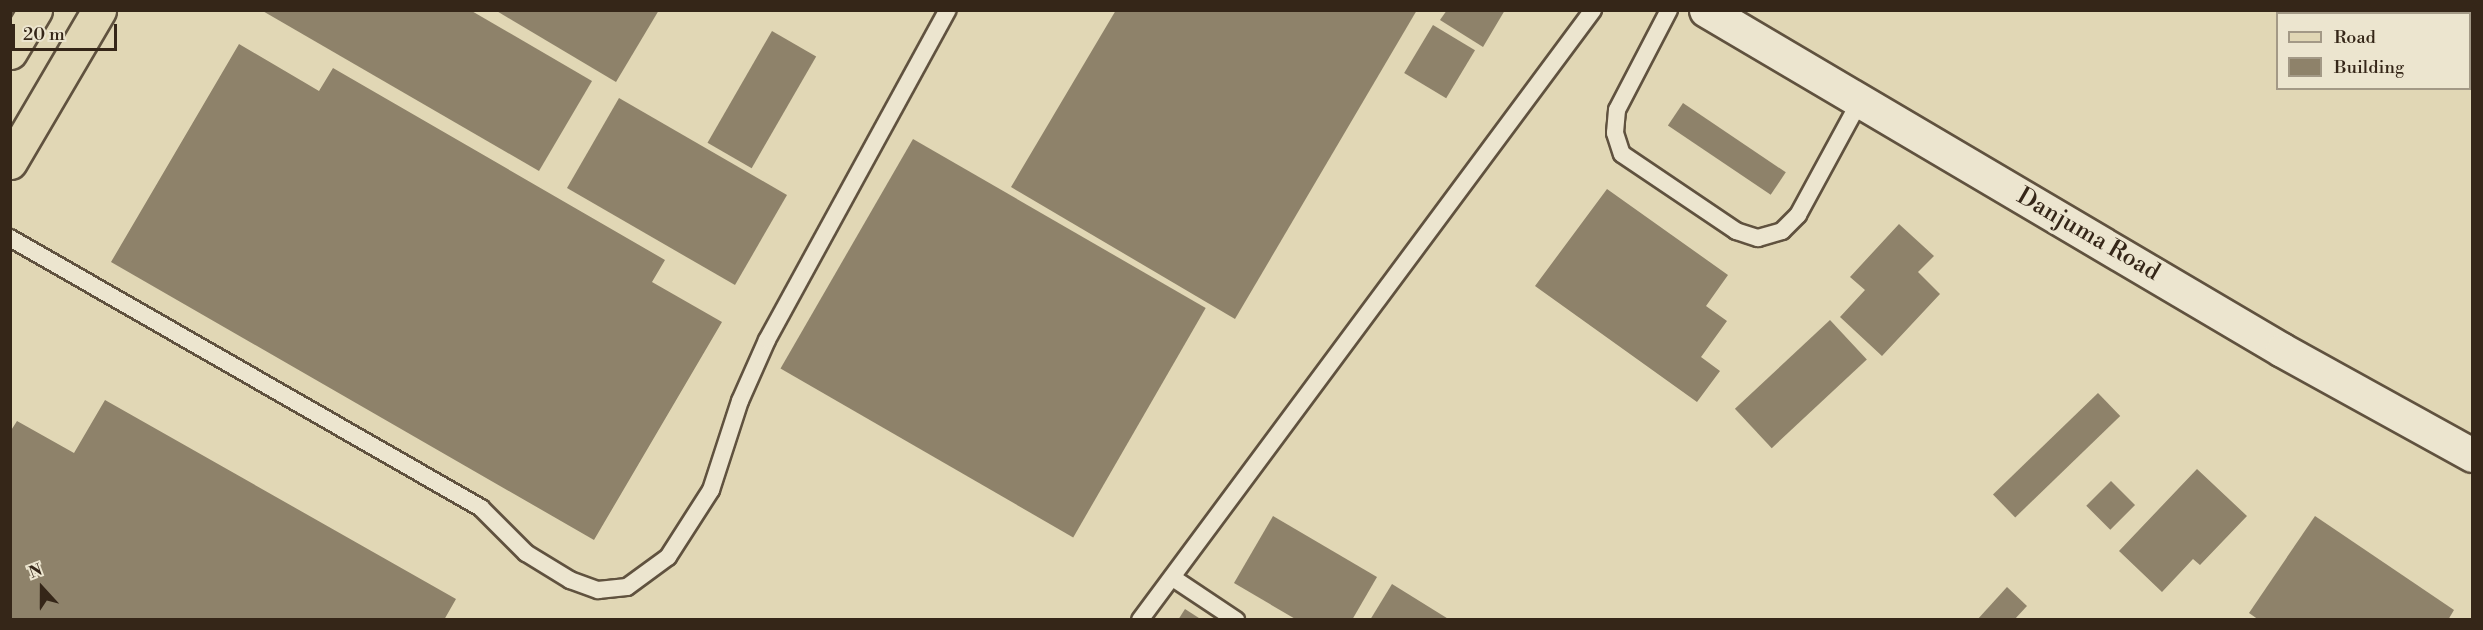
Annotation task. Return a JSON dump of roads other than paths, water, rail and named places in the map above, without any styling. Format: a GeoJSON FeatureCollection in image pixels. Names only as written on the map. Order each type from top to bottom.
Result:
{"type":"FeatureCollection","features":[{"type":"Feature","properties":{"kind":"main road"},"geometry":{"type":"LineString","coordinates":[[10,52],[35,10]]}},
{"type":"Feature","properties":{"kind":"main road"},"geometry":{"type":"LineString","coordinates":[[10,162],[99,10]]}},
{"type":"Feature","properties":{"kind":"street","name":"Danjuma Road"},"geometry":{"type":"LineString","coordinates":[[1706,10],[2282,350],[2472,455]]}},
{"type":"Feature","properties":{"kind":"lane"},"geometry":{"type":"LineString","coordinates":[[10,238],[481,508],[526,553],[570,580],[598,590],[627,587],[668,557],[711,490],[740,401],[767,340],[948,10]]}},
{"type":"Feature","properties":{"kind":"lane"},"geometry":{"type":"LineString","coordinates":[[1140,620],[1593,10]]}},
{"type":"Feature","properties":{"kind":"lane"},"geometry":{"type":"LineString","coordinates":[[1669,10],[1617,110],[1615,133],[1622,154],[1736,231],[1758,238],[1782,231],[1798,215],[1860,101]]}},
{"type":"Feature","properties":{"kind":"lane"},"geometry":{"type":"LineString","coordinates":[[1173,578],[1236,620]]}}]}
